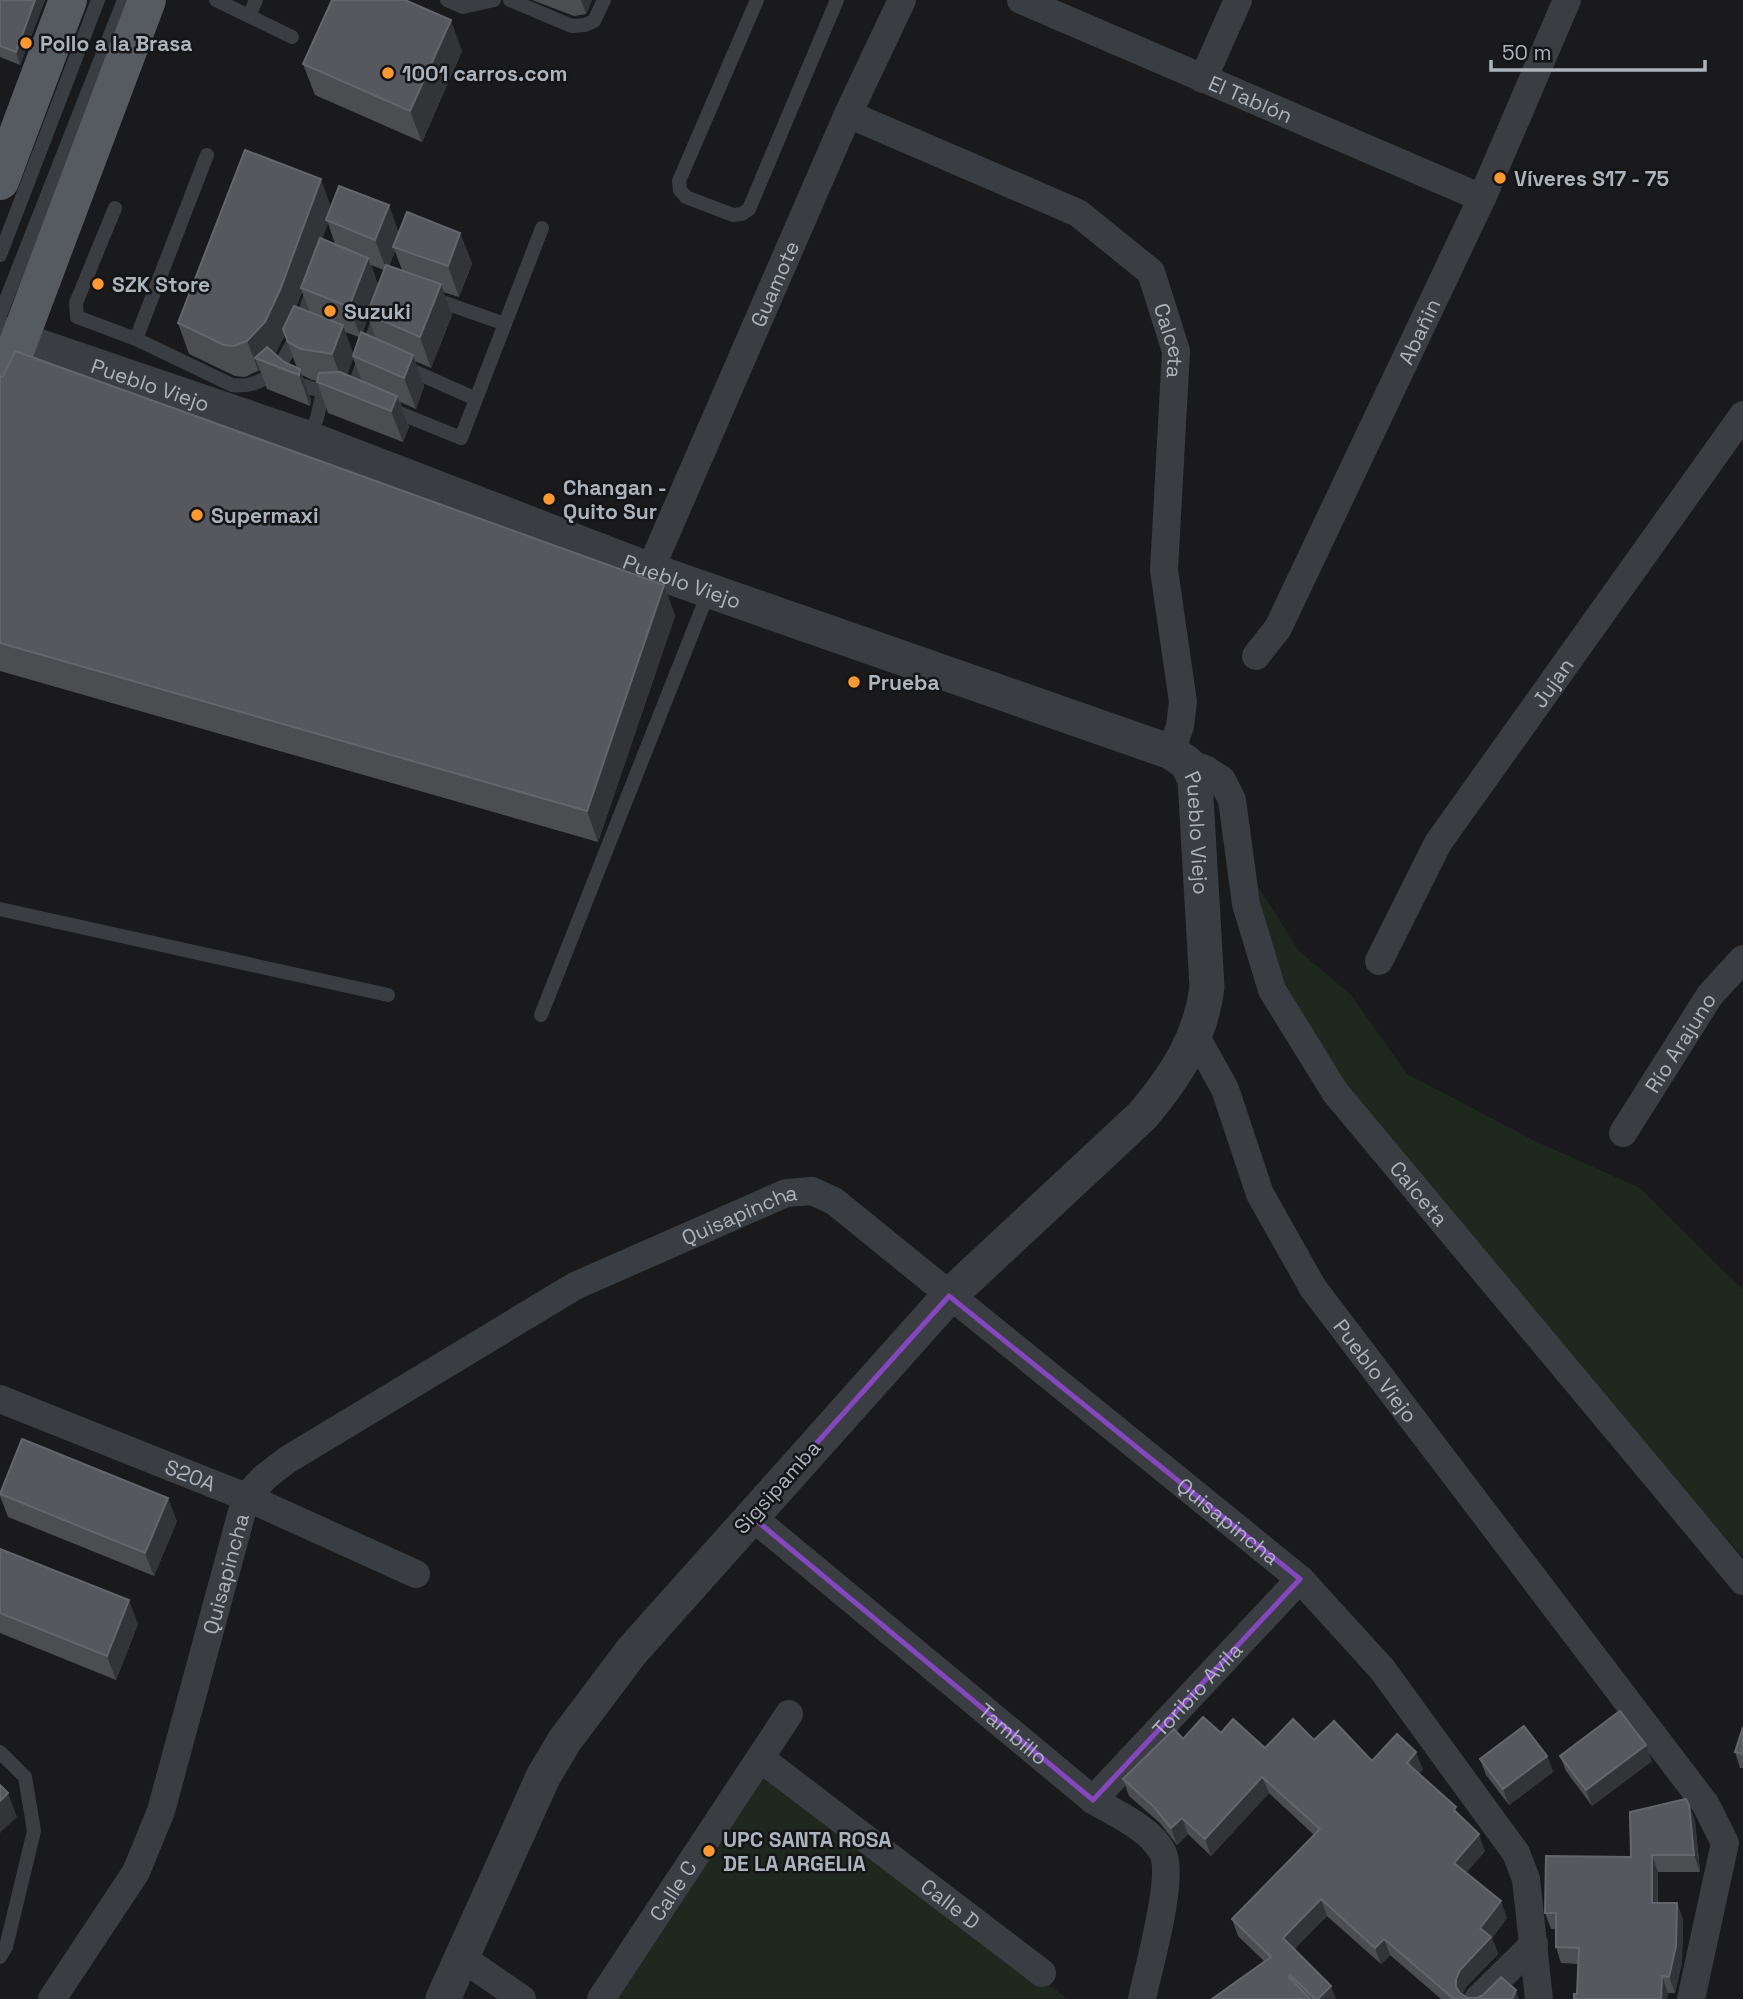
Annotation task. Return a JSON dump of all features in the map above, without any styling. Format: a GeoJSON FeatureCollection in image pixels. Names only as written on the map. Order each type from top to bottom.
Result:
{"type":"FeatureCollection","features":[{"type":"Feature","properties":{"kind":"main road"},"geometry":{"type":"LineString","coordinates":[[0,181],[68,0]]}},
{"type":"Feature","properties":{"kind":"main road"},"geometry":{"type":"LineString","coordinates":[[0,391],[7,329],[147,0]]}},
{"type":"Feature","properties":{"kind":"street","name":"Guamote"},"geometry":{"type":"LineString","coordinates":[[650,570],[848,114],[902,0]]}},
{"type":"Feature","properties":{"kind":"street","name":"El Tablón"},"geometry":{"type":"LineString","coordinates":[[1021,0],[1482,198]]}},
{"type":"Feature","properties":{"kind":"street"},"geometry":{"type":"LineString","coordinates":[[1203,79],[1238,0]]}},
{"type":"Feature","properties":{"kind":"street","name":"Abañin"},"geometry":{"type":"LineString","coordinates":[[1256,656],[1278,628],[1482,198],[1567,0]]}},
{"type":"Feature","properties":{"kind":"street","name":"Calceta"},"geometry":{"type":"LineString","coordinates":[[848,114],[1078,213],[1151,272],[1176,351],[1164,570],[1184,702],[1179,757],[1222,780],[1233,800],[1246,904],[1272,990],[1335,1092],[1743,1581]]}},
{"type":"Feature","properties":{"kind":"street","name":"Pueblo Viejo"},"geometry":{"type":"LineString","coordinates":[[7,329],[305,437],[650,570],[1179,757],[1195,780],[1207,987],[1204,1012],[1196,1037],[1225,1089],[1260,1194],[1313,1288],[1734,1843],[1691,1999]]}},
{"type":"Feature","properties":{"kind":"street","name":"Jujan"},"geometry":{"type":"LineString","coordinates":[[1379,961],[1438,843],[1743,415]]}},
{"type":"Feature","properties":{"kind":"street","name":"Río Arajuno"},"geometry":{"type":"LineString","coordinates":[[1623,1133],[1710,995],[1743,959]]}},
{"type":"Feature","properties":{"kind":"street","name":"Sigsipamba"},"geometry":{"type":"LineString","coordinates":[[443,1999],[543,1777],[565,1740],[632,1651],[949,1296],[1142,1116],[1166,1087],[1196,1037]]}},
{"type":"Feature","properties":{"kind":"street","name":"Quisapincha"},"geometry":{"type":"LineString","coordinates":[[52,1999],[136,1872],[160,1811],[246,1497],[265,1477],[287,1460],[575,1286],[786,1194],[812,1191],[834,1201],[1300,1578],[1382,1669],[1516,1853],[1526,1879],[1539,1999]]}},
{"type":"Feature","properties":{"kind":"street","name":"S20A"},"geometry":{"type":"LineString","coordinates":[[0,1399],[246,1497],[416,1574]]}},
{"type":"Feature","properties":{"kind":"street","name":"Tambillo"},"geometry":{"type":"LineString","coordinates":[[751,1516],[1093,1800],[1147,1833],[1163,1853],[1168,1879],[1142,1999]]}},
{"type":"Feature","properties":{"kind":"street","name":"Toribio Avila"},"geometry":{"type":"LineString","coordinates":[[1093,1800],[1300,1578]]}},
{"type":"Feature","properties":{"kind":"street","name":"Calle C"},"geometry":{"type":"LineString","coordinates":[[601,1999],[789,1714]]}},
{"type":"Feature","properties":{"kind":"street","name":"Calle D"},"geometry":{"type":"LineString","coordinates":[[760,1758],[1042,1973]]}},
{"type":"Feature","properties":{"kind":"street"},"geometry":{"type":"LineString","coordinates":[[1478,1999],[1534,1944]]}},
{"type":"Feature","properties":{"kind":"street"},"geometry":{"type":"LineString","coordinates":[[461,1957],[522,1999]]}},
{"type":"Feature","properties":{"kind":"lane"},"geometry":{"type":"LineString","coordinates":[[0,255],[99,0]]}},
{"type":"Feature","properties":{"kind":"lane"},"geometry":{"type":"LineString","coordinates":[[7,329],[124,0]]}},
{"type":"Feature","properties":{"kind":"lane"},"geometry":{"type":"LineString","coordinates":[[216,0],[292,37]]}},
{"type":"Feature","properties":{"kind":"lane"},"geometry":{"type":"LineString","coordinates":[[249,16],[256,0]]}},
{"type":"Feature","properties":{"kind":"lane"},"geometry":{"type":"LineString","coordinates":[[447,0],[463,7],[494,0]]}},
{"type":"Feature","properties":{"kind":"lane"},"geometry":{"type":"LineString","coordinates":[[510,0],[572,26],[594,21],[604,0]]}},
{"type":"Feature","properties":{"kind":"lane"},"geometry":{"type":"LineString","coordinates":[[757,0],[679,181],[680,190],[686,197],[733,215],[742,214],[749,209],[836,0]]}},
{"type":"Feature","properties":{"kind":"lane"},"geometry":{"type":"LineString","coordinates":[[136,339],[207,155]]}},
{"type":"Feature","properties":{"kind":"lane"},"geometry":{"type":"LineString","coordinates":[[115,208],[76,303],[77,317],[136,339],[232,385],[246,387],[264,380],[284,359],[306,327],[316,279]]}},
{"type":"Feature","properties":{"kind":"lane"},"geometry":{"type":"LineString","coordinates":[[284,359],[286,373],[301,385],[338,396],[364,398],[461,438],[542,228]]}},
{"type":"Feature","properties":{"kind":"lane"},"geometry":{"type":"LineString","coordinates":[[418,293],[505,324]]}},
{"type":"Feature","properties":{"kind":"lane"},"geometry":{"type":"LineString","coordinates":[[364,398],[384,306]]}},
{"type":"Feature","properties":{"kind":"lane"},"geometry":{"type":"LineString","coordinates":[[372,353],[476,399]]}},
{"type":"Feature","properties":{"kind":"lane"},"geometry":{"type":"LineString","coordinates":[[305,437],[319,391]]}},
{"type":"Feature","properties":{"kind":"lane"},"geometry":{"type":"LineString","coordinates":[[541,1015],[709,591]]}},
{"type":"Feature","properties":{"kind":"lane"},"geometry":{"type":"LineString","coordinates":[[0,909],[388,995]]}},
{"type":"Feature","properties":{"kind":"lane"},"geometry":{"type":"LineString","coordinates":[[0,1752],[25,1777],[34,1831],[6,1947],[0,1957]]}},
{"type":"Feature","properties":{"kind":"highlighted area"},"geometry":{"type":"Polygon","coordinates":[[[949,1296],[1300,1579],[1093,1800],[751,1516],[949,1296]]]}},
{"type":"Feature","properties":{"kind":"shaded area"},"geometry":{"type":"Polygon","coordinates":[[[1256,883],[1299,951],[1351,995],[1407,1074],[1535,1141],[1640,1188],[1743,1290],[1743,1557],[1373,1139],[1279,995],[1256,883]]]}},
{"type":"Feature","properties":{"kind":"shaded area"},"geometry":{"type":"Polygon","coordinates":[[[763,1775],[1068,1999],[611,1999],[763,1775]]]}},
{"type":"Feature","properties":{"kind":"building"},"geometry":{"type":"Polygon","coordinates":[[[0,0],[35,0],[16,52],[0,46],[0,0]]]}},
{"type":"Feature","properties":{"kind":"building","name":"1001 carros.com"},"geometry":{"type":"Polygon","coordinates":[[[332,0],[405,0],[451,20],[410,111],[303,64],[332,0]]]}},
{"type":"Feature","properties":{"kind":"building"},"geometry":{"type":"Polygon","coordinates":[[[245,150],[321,179],[280,290],[265,322],[247,341],[234,346],[224,345],[178,323],[245,150]]]}},
{"type":"Feature","properties":{"kind":"building"},"geometry":{"type":"Polygon","coordinates":[[[339,186],[389,205],[375,240],[326,220],[339,186]]]}},
{"type":"Feature","properties":{"kind":"building"},"geometry":{"type":"Polygon","coordinates":[[[407,212],[460,233],[448,266],[393,247],[407,212]]]}},
{"type":"Feature","properties":{"kind":"building"},"geometry":{"type":"Polygon","coordinates":[[[320,238],[368,258],[349,307],[301,288],[320,238]]]}},
{"type":"Feature","properties":{"kind":"building"},"geometry":{"type":"Polygon","coordinates":[[[386,265],[441,284],[420,337],[367,314],[386,265]]]}},
{"type":"Feature","properties":{"kind":"building"},"geometry":{"type":"Polygon","coordinates":[[[294,306],[343,325],[332,354],[301,349],[288,342],[283,329],[294,306]]]}},
{"type":"Feature","properties":{"kind":"building"},"geometry":{"type":"Polygon","coordinates":[[[361,332],[413,355],[404,378],[353,356],[361,332]]]}},
{"type":"Feature","properties":{"kind":"building"},"geometry":{"type":"Polygon","coordinates":[[[267,347],[284,362],[300,369],[299,375],[255,358],[267,347]]]}},
{"type":"Feature","properties":{"kind":"building","name":"Supermaxi"},"geometry":{"type":"Polygon","coordinates":[[[15,351],[664,585],[587,811],[0,643],[0,377],[15,351]]]}},
{"type":"Feature","properties":{"kind":"building"},"geometry":{"type":"Polygon","coordinates":[[[340,372],[397,396],[391,411],[317,382],[319,373],[340,372]]]}},
{"type":"Feature","properties":{"kind":"building"},"geometry":{"type":"Polygon","coordinates":[[[22,1439],[168,1498],[145,1553],[0,1494],[22,1439]]]}},
{"type":"Feature","properties":{"kind":"building"},"geometry":{"type":"Polygon","coordinates":[[[0,1549],[129,1600],[107,1656],[0,1613],[0,1549]]]}},
{"type":"Feature","properties":{"kind":"building"},"geometry":{"type":"Polygon","coordinates":[[[1620,1711],[1646,1745],[1586,1790],[1560,1756],[1620,1711]]]}},
{"type":"Feature","properties":{"kind":"building"},"geometry":{"type":"Polygon","coordinates":[[[1203,1717],[1221,1733],[1233,1719],[1265,1748],[1293,1719],[1314,1740],[1334,1721],[1372,1761],[1397,1734],[1416,1752],[1407,1763],[1456,1807],[1454,1810],[1479,1834],[1454,1863],[1501,1901],[1480,1928],[1491,1937],[1460,1970],[1456,1987],[1468,1998],[1477,1998],[1501,1977],[1516,1990],[1512,1999],[1454,1999],[1384,1939],[1375,1948],[1321,1899],[1283,1938],[1331,1986],[1318,1999],[1290,1975],[1310,1999],[1212,1999],[1271,1957],[1232,1919],[1320,1829],[1262,1777],[1205,1839],[1182,1818],[1171,1828],[1154,1807],[1123,1779],[1174,1729],[1183,1739],[1203,1717]]]}},
{"type":"Feature","properties":{"kind":"building"},"geometry":{"type":"Polygon","coordinates":[[[1524,1726],[1547,1756],[1503,1789],[1480,1759],[1524,1726]]]}},
{"type":"Feature","properties":{"kind":"building"},"geometry":{"type":"Polygon","coordinates":[[[1743,1727],[1743,1754],[1735,1752],[1743,1727]]]}},
{"type":"Feature","properties":{"kind":"building"},"geometry":{"type":"Polygon","coordinates":[[[0,1785],[8,1793],[0,1801],[0,1785]]]}},
{"type":"Feature","properties":{"kind":"building"},"geometry":{"type":"Polygon","coordinates":[[[1686,1799],[1689,1805],[1694,1855],[1652,1855],[1652,1903],[1677,1903],[1676,1946],[1669,1977],[1662,1976],[1661,1999],[1574,1999],[1574,1994],[1577,1994],[1579,1948],[1556,1947],[1556,1913],[1545,1913],[1546,1856],[1631,1857],[1630,1812],[1686,1799]]]}},
{"type":"Feature","properties":{"kind":"place","name":"Pollo a la Brasa"},"geometry":{"type":"Point","coordinates":[26,43]}},
{"type":"Feature","properties":{"kind":"place","name":"1001 carros.com"},"geometry":{"type":"Point","coordinates":[388,73]}},
{"type":"Feature","properties":{"kind":"place","name":"Víveres S17 - 75"},"geometry":{"type":"Point","coordinates":[1500,178]}},
{"type":"Feature","properties":{"kind":"place","name":"SZK Store"},"geometry":{"type":"Point","coordinates":[98,284]}},
{"type":"Feature","properties":{"kind":"place","name":"Suzuki"},"geometry":{"type":"Point","coordinates":[330,311]}},
{"type":"Feature","properties":{"kind":"place","name":"Changan - Quito Sur"},"geometry":{"type":"Point","coordinates":[549,499]}},
{"type":"Feature","properties":{"kind":"place","name":"Supermaxi"},"geometry":{"type":"Point","coordinates":[197,515]}},
{"type":"Feature","properties":{"kind":"place","name":"Prueba"},"geometry":{"type":"Point","coordinates":[854,682]}},
{"type":"Feature","properties":{"kind":"place","name":"UPC SANTA ROSA DE LA ARGELIA"},"geometry":{"type":"Point","coordinates":[709,1851]}}]}
